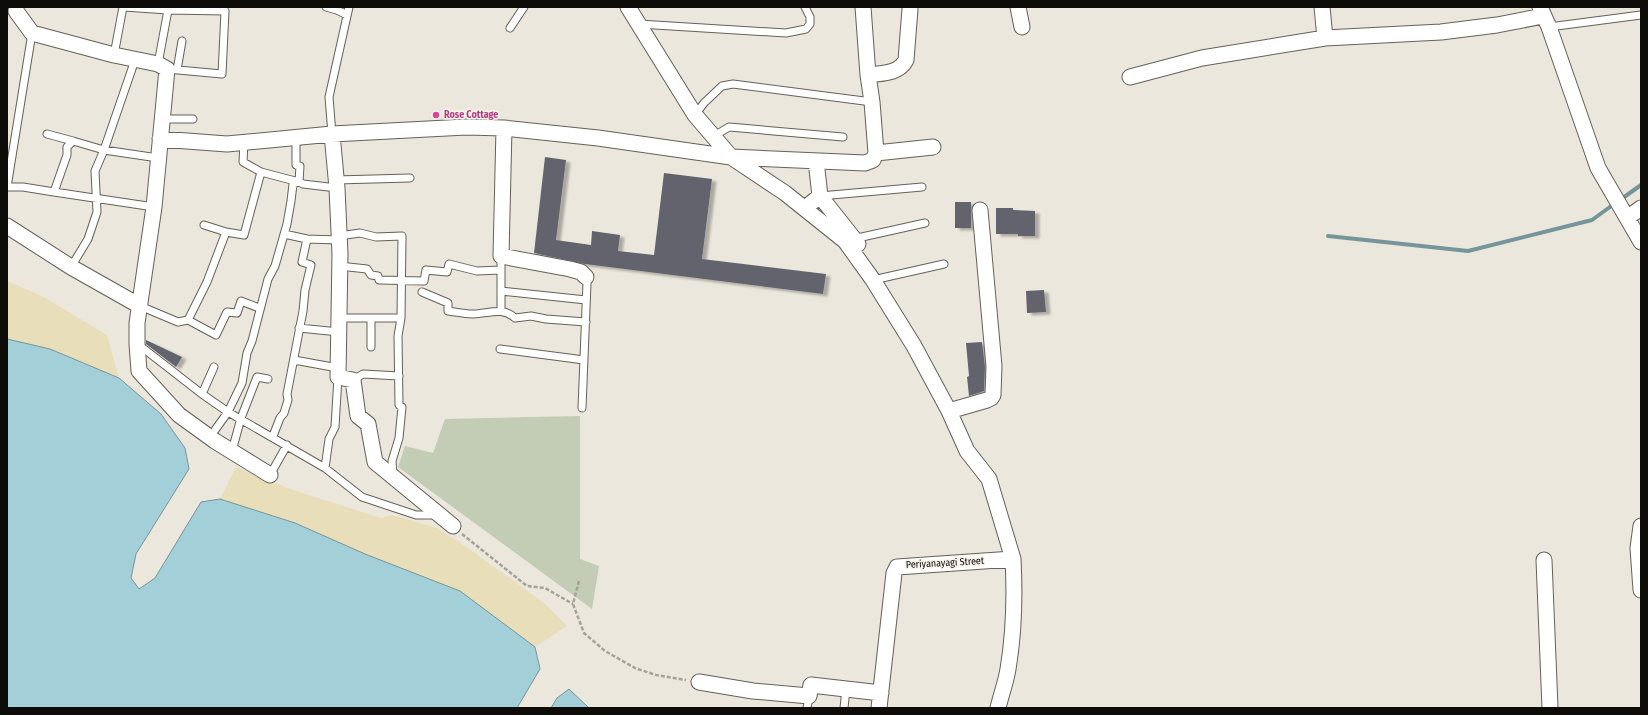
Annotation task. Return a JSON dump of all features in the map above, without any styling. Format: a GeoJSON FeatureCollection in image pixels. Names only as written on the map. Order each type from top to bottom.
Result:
{"type":"FeatureCollection","features":[{"type":"Feature","properties":{"kind":"street"},"geometry":{"type":"LineString","coordinates":[[628,7],[695,115],[731,157],[785,193],[850,240]]}},
{"type":"Feature","properties":{"kind":"street"},"geometry":{"type":"LineString","coordinates":[[160,139],[227,144],[332,134],[466,127],[504,128],[598,138],[731,157],[865,163],[873,160],[876,153],[863,7]]}},
{"type":"Feature","properties":{"kind":"street"},"geometry":{"type":"LineString","coordinates":[[1018,7],[1022,27]]}},
{"type":"Feature","properties":{"kind":"street"},"geometry":{"type":"LineString","coordinates":[[1322,7],[1325,38]]}},
{"type":"Feature","properties":{"kind":"street"},"geometry":{"type":"LineString","coordinates":[[868,75],[891,72],[904,64],[906,60],[910,9]]}},
{"type":"Feature","properties":{"kind":"street"},"geometry":{"type":"LineString","coordinates":[[13,13],[32,33],[114,55],[167,67],[154,207],[137,323],[139,371],[179,415],[270,475]]}},
{"type":"Feature","properties":{"kind":"street"},"geometry":{"type":"LineString","coordinates":[[1130,77],[1202,58],[1325,38],[1441,32],[1544,17],[1598,168],[1613,197],[1641,242]]}},
{"type":"Feature","properties":{"kind":"street"},"geometry":{"type":"LineString","coordinates":[[504,128],[501,263],[570,269],[581,272],[586,277]]}},
{"type":"Feature","properties":{"kind":"street"},"geometry":{"type":"LineString","coordinates":[[332,134],[339,238],[338,373],[353,380],[358,416],[368,424],[375,462],[453,526]]}},
{"type":"Feature","properties":{"kind":"street"},"geometry":{"type":"LineString","coordinates":[[876,153],[933,147]]}},
{"type":"Feature","properties":{"kind":"street"},"geometry":{"type":"LineString","coordinates":[[816,161],[820,196],[850,240],[906,316]]}},
{"type":"Feature","properties":{"kind":"street"},"geometry":{"type":"LineString","coordinates":[[805,208],[820,196]]}},
{"type":"Feature","properties":{"kind":"street"},"geometry":{"type":"LineString","coordinates":[[1625,215],[1641,208]]}},
{"type":"Feature","properties":{"kind":"street"},"geometry":{"type":"LineString","coordinates":[[949,411],[987,400],[993,395],[994,366],[980,210]]}},
{"type":"Feature","properties":{"kind":"street"},"geometry":{"type":"LineString","coordinates":[[7,226],[71,267],[140,306]]}},
{"type":"Feature","properties":{"kind":"street"},"geometry":{"type":"LineString","coordinates":[[878,279],[949,411],[967,451],[989,479],[1013,559],[1015,600],[1008,669],[998,708]]}},
{"type":"Feature","properties":{"kind":"street"},"geometry":{"type":"LineString","coordinates":[[1641,526],[1638,548],[1641,590]]}},
{"type":"Feature","properties":{"kind":"street","name":"Periyanayagi Street"},"geometry":{"type":"LineString","coordinates":[[880,701],[894,573],[897,567],[1013,559]]}},
{"type":"Feature","properties":{"kind":"street"},"geometry":{"type":"LineString","coordinates":[[1544,560],[1550,708]]}},
{"type":"Feature","properties":{"kind":"street"},"geometry":{"type":"LineString","coordinates":[[699,682],[808,702],[811,685],[846,689],[880,701]]}},
{"type":"Feature","properties":{"kind":"lane"},"geometry":{"type":"LineString","coordinates":[[114,55],[123,7],[225,12],[222,74],[167,67]]}},
{"type":"Feature","properties":{"kind":"lane"},"geometry":{"type":"LineString","coordinates":[[326,7],[347,15]]}},
{"type":"Feature","properties":{"kind":"lane"},"geometry":{"type":"LineString","coordinates":[[332,134],[329,97],[349,7]]}},
{"type":"Feature","properties":{"kind":"lane"},"geometry":{"type":"LineString","coordinates":[[510,28],[524,7]]}},
{"type":"Feature","properties":{"kind":"lane"},"geometry":{"type":"LineString","coordinates":[[637,23],[786,33],[806,29],[810,24],[810,17],[805,7]]}},
{"type":"Feature","properties":{"kind":"lane"},"geometry":{"type":"LineString","coordinates":[[167,67],[168,10]]}},
{"type":"Feature","properties":{"kind":"lane"},"geometry":{"type":"LineString","coordinates":[[1544,17],[1641,15]]}},
{"type":"Feature","properties":{"kind":"lane"},"geometry":{"type":"LineString","coordinates":[[32,33],[7,187],[23,187],[97,197],[154,207]]}},
{"type":"Feature","properties":{"kind":"lane"},"geometry":{"type":"LineString","coordinates":[[167,67],[182,42]]}},
{"type":"Feature","properties":{"kind":"lane"},"geometry":{"type":"LineString","coordinates":[[71,267],[88,239],[97,212],[95,171],[104,150],[135,60]]}},
{"type":"Feature","properties":{"kind":"lane"},"geometry":{"type":"LineString","coordinates":[[695,115],[704,103],[722,86],[733,84],[872,102]]}},
{"type":"Feature","properties":{"kind":"lane"},"geometry":{"type":"LineString","coordinates":[[163,119],[193,119]]}},
{"type":"Feature","properties":{"kind":"lane"},"geometry":{"type":"LineString","coordinates":[[714,136],[728,127],[843,137]]}},
{"type":"Feature","properties":{"kind":"lane"},"geometry":{"type":"LineString","coordinates":[[47,134],[104,150],[158,158]]}},
{"type":"Feature","properties":{"kind":"lane"},"geometry":{"type":"LineString","coordinates":[[296,137],[296,165],[300,166],[299,182]]}},
{"type":"Feature","properties":{"kind":"lane"},"geometry":{"type":"LineString","coordinates":[[54,192],[67,155],[67,147],[74,141]]}},
{"type":"Feature","properties":{"kind":"lane"},"geometry":{"type":"LineString","coordinates":[[244,142],[243,162],[261,172],[303,184],[336,184],[410,178]]}},
{"type":"Feature","properties":{"kind":"lane"},"geometry":{"type":"LineString","coordinates":[[204,225],[226,232],[244,235],[261,172]]}},
{"type":"Feature","properties":{"kind":"lane"},"geometry":{"type":"LineString","coordinates":[[215,430],[228,412],[242,383],[247,353],[252,341],[268,279],[275,266],[284,234],[292,201],[293,184],[299,182]]}},
{"type":"Feature","properties":{"kind":"lane"},"geometry":{"type":"LineString","coordinates":[[820,196],[922,186]]}},
{"type":"Feature","properties":{"kind":"lane"},"geometry":{"type":"LineString","coordinates":[[850,240],[925,223]]}},
{"type":"Feature","properties":{"kind":"lane"},"geometry":{"type":"LineString","coordinates":[[188,320],[207,282],[226,232]]}},
{"type":"Feature","properties":{"kind":"lane"},"geometry":{"type":"LineString","coordinates":[[284,234],[307,239],[339,238],[360,233],[376,238],[402,236],[401,318],[398,336],[399,405],[402,407],[399,438],[392,462],[394,478]]}},
{"type":"Feature","properties":{"kind":"lane"},"geometry":{"type":"LineString","coordinates":[[272,436],[280,418],[284,413],[288,400],[287,394],[303,311],[305,290],[311,265],[302,262],[307,239]]}},
{"type":"Feature","properties":{"kind":"lane"},"geometry":{"type":"LineString","coordinates":[[339,266],[367,269],[371,275],[378,276],[379,280],[424,281],[426,270],[447,272],[449,264],[477,271],[501,263],[501,311]]}},
{"type":"Feature","properties":{"kind":"lane"},"geometry":{"type":"LineString","coordinates":[[878,279],[944,264]]}},
{"type":"Feature","properties":{"kind":"lane"},"geometry":{"type":"LineString","coordinates":[[582,408],[586,322],[586,277]]}},
{"type":"Feature","properties":{"kind":"lane"},"geometry":{"type":"LineString","coordinates":[[501,291],[586,300]]}},
{"type":"Feature","properties":{"kind":"lane"},"geometry":{"type":"LineString","coordinates":[[422,292],[448,303],[448,311],[473,314],[501,311],[515,318],[531,316],[546,319],[586,322]]}},
{"type":"Feature","properties":{"kind":"lane"},"geometry":{"type":"LineString","coordinates":[[140,306],[178,322],[188,320],[216,335],[227,312],[237,313],[241,301],[260,308]]}},
{"type":"Feature","properties":{"kind":"lane"},"geometry":{"type":"LineString","coordinates":[[299,328],[339,325],[371,318],[401,318]]}},
{"type":"Feature","properties":{"kind":"lane"},"geometry":{"type":"LineString","coordinates":[[371,318],[371,347]]}},
{"type":"Feature","properties":{"kind":"lane"},"geometry":{"type":"LineString","coordinates":[[137,344],[228,412],[287,444],[325,468],[362,498],[416,515],[438,515]]}},
{"type":"Feature","properties":{"kind":"lane"},"geometry":{"type":"LineString","coordinates":[[500,349],[584,360]]}},
{"type":"Feature","properties":{"kind":"lane"},"geometry":{"type":"LineString","coordinates":[[294,360],[338,373],[335,427],[329,439],[325,468]]}},
{"type":"Feature","properties":{"kind":"lane"},"geometry":{"type":"LineString","coordinates":[[202,394],[214,367]]}},
{"type":"Feature","properties":{"kind":"lane"},"geometry":{"type":"LineString","coordinates":[[353,380],[363,374],[399,376]]}},
{"type":"Feature","properties":{"kind":"lane"},"geometry":{"type":"LineString","coordinates":[[232,451],[241,418],[257,377],[268,379]]}},
{"type":"Feature","properties":{"kind":"lane"},"geometry":{"type":"LineString","coordinates":[[270,475],[287,444]]}},
{"type":"Feature","properties":{"kind":"lane"},"geometry":{"type":"LineString","coordinates":[[844,708],[846,689]]}},
{"type":"Feature","properties":{"kind":"path"},"geometry":{"type":"LineString","coordinates":[[453,526],[527,586],[545,588],[573,604]]}},
{"type":"Feature","properties":{"kind":"path"},"geometry":{"type":"LineString","coordinates":[[579,581],[573,604],[584,633],[605,651],[635,668],[656,674],[699,682]]}},
{"type":"Feature","properties":{"kind":"green space"},"geometry":{"type":"Polygon","coordinates":[[[580,416],[580,559],[599,566],[592,609],[398,467],[405,446],[433,453],[445,419],[580,416]]]}},
{"type":"Feature","properties":{"kind":"sand"},"geometry":{"type":"Polygon","coordinates":[[[7,281],[42,296],[107,335],[119,378],[50,349],[7,339],[7,281]]]}},
{"type":"Feature","properties":{"kind":"sand"},"geometry":{"type":"Polygon","coordinates":[[[236,467],[290,489],[381,518],[392,515],[437,528],[471,550],[544,603],[567,626],[535,647],[460,591],[365,554],[295,523],[220,499],[236,467]]]}},
{"type":"Feature","properties":{"kind":"water"},"geometry":{"type":"Polygon","coordinates":[[[7,339],[50,349],[119,378],[161,414],[185,448],[189,469],[136,554],[131,578],[139,589],[155,578],[201,502],[220,499],[295,523],[365,554],[460,591],[535,647],[540,669],[517,708],[7,708],[7,339]]]}},
{"type":"Feature","properties":{"kind":"water"},"geometry":{"type":"Polygon","coordinates":[[[569,689],[589,708],[551,708],[557,698],[569,689]]]}},
{"type":"Feature","properties":{"kind":"building"},"geometry":{"type":"Polygon","coordinates":[[[545,157],[566,160],[556,240],[591,245],[592,231],[620,235],[618,251],[654,255],[664,173],[712,179],[702,259],[826,274],[823,294],[585,264],[534,253],[545,157]]]}},
{"type":"Feature","properties":{"kind":"building"},"geometry":{"type":"Polygon","coordinates":[[[955,202],[971,202],[971,228],[955,228],[955,202]]]}},
{"type":"Feature","properties":{"kind":"building"},"geometry":{"type":"Polygon","coordinates":[[[996,208],[1013,208],[1013,210],[1035,211],[1035,236],[996,234],[996,208]]]}},
{"type":"Feature","properties":{"kind":"building"},"geometry":{"type":"Polygon","coordinates":[[[1044,290],[1046,312],[1027,313],[1026,291],[1044,290]]]}},
{"type":"Feature","properties":{"kind":"building"},"geometry":{"type":"Polygon","coordinates":[[[146,340],[182,357],[176,367],[146,344],[146,340]]]}},
{"type":"Feature","properties":{"kind":"building"},"geometry":{"type":"Polygon","coordinates":[[[982,342],[985,367],[984,391],[969,396],[966,343],[982,342]]]}},
{"type":"Feature","properties":{"kind":"waterway"},"geometry":{"type":"LineString","coordinates":[[1620,200],[1641,185]]}},
{"type":"Feature","properties":{"kind":"waterway"},"geometry":{"type":"LineString","coordinates":[[1328,236],[1468,251],[1592,220],[1614,204]]}},
{"type":"Feature","properties":{"kind":"place","name":"Rose Cottage"},"geometry":{"type":"Point","coordinates":[436,115]}}]}
